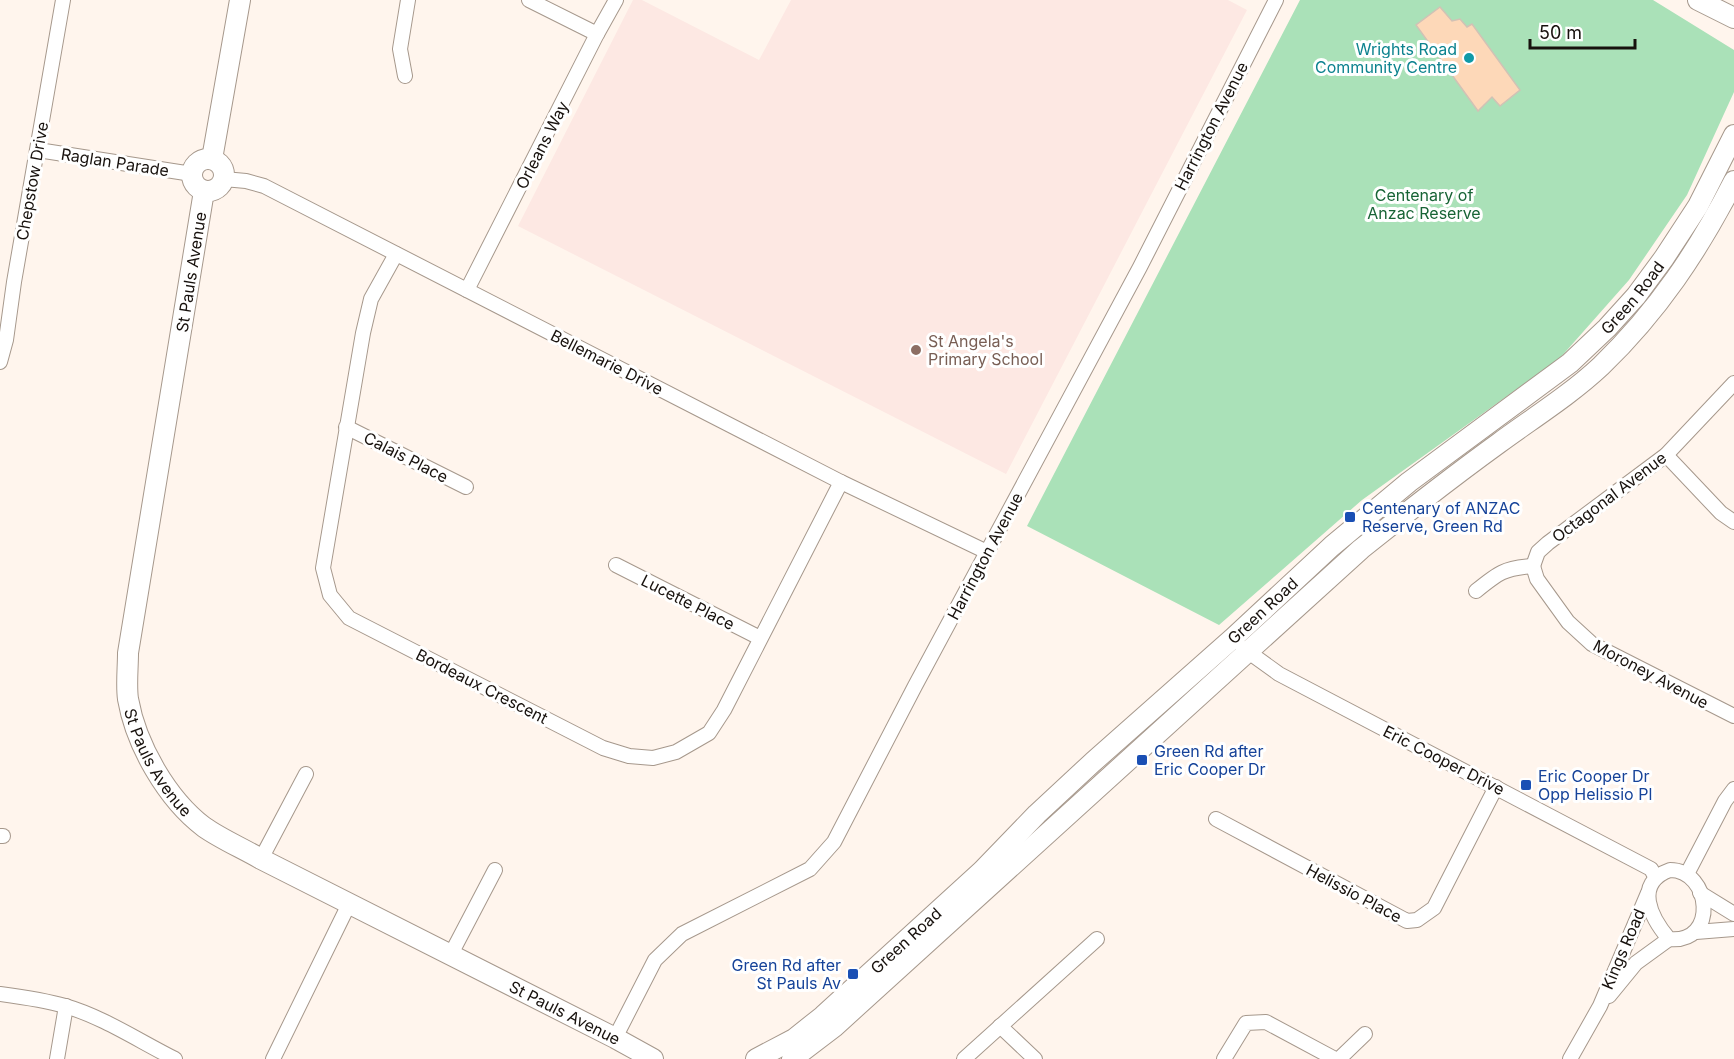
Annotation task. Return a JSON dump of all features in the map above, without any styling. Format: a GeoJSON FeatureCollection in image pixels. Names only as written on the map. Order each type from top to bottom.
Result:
{"type":"FeatureCollection","features":[{"type":"Feature","properties":{"kind":"main road"},"geometry":{"type":"LineString","coordinates":[[212,159],[240,0]]}},
{"type":"Feature","properties":{"kind":"main road"},"geometry":{"type":"LineString","coordinates":[[1698,0],[1734,18]]}},
{"type":"Feature","properties":{"kind":"main road","name":"Green Road"},"geometry":{"type":"LineString","coordinates":[[792,1059],[834,1027],[1240,645],[1332,546],[1408,482],[1570,363],[1607,328],[1636,296],[1664,258],[1698,206],[1734,135]]}},
{"type":"Feature","properties":{"kind":"main road"},"geometry":{"type":"LineString","coordinates":[[212,159],[221,165],[224,179],[219,188],[204,191],[194,183],[192,174],[196,164],[212,159]]}},
{"type":"Feature","properties":{"kind":"main road","name":"Green Road"},"geometry":{"type":"LineString","coordinates":[[756,1059],[794,1039],[823,1016],[982,871],[1037,814],[1093,762],[1413,507],[1565,396],[1601,365],[1651,311],[1681,274],[1734,182]]}},
{"type":"Feature","properties":{"kind":"main road","name":"St Pauls Avenue"},"geometry":{"type":"LineString","coordinates":[[204,191],[128,653],[128,698],[135,726],[149,761],[172,795],[204,827],[261,859],[653,1059]]}},
{"type":"Feature","properties":{"kind":"street","name":"Chepstow Drive"},"geometry":{"type":"LineString","coordinates":[[0,362],[6,340],[7,280],[38,150],[63,0]]}},
{"type":"Feature","properties":{"kind":"street"},"geometry":{"type":"LineString","coordinates":[[405,76],[400,49],[408,0]]}},
{"type":"Feature","properties":{"kind":"street"},"geometry":{"type":"LineString","coordinates":[[529,0],[597,34]]}},
{"type":"Feature","properties":{"kind":"street","name":"Orleans Way"},"geometry":{"type":"LineString","coordinates":[[468,290],[616,0]]}},
{"type":"Feature","properties":{"kind":"street","name":"Harrington Avenue"},"geometry":{"type":"LineString","coordinates":[[615,1038],[655,960],[682,934],[810,869],[834,842],[1140,267],[1276,0]]}},
{"type":"Feature","properties":{"kind":"street","name":"Raglan Parade"},"geometry":{"type":"LineString","coordinates":[[38,150],[192,174]]}},
{"type":"Feature","properties":{"kind":"street","name":"Bellemarie Drive"},"geometry":{"type":"LineString","coordinates":[[224,179],[246,181],[264,186],[841,482],[987,552]]}},
{"type":"Feature","properties":{"kind":"street","name":"Bordeaux Crescent"},"geometry":{"type":"LineString","coordinates":[[396,254],[371,299],[346,427],[323,568],[330,596],[349,618],[381,635],[603,748],[629,756],[653,758],[676,752],[709,733],[724,710],[841,482]]}},
{"type":"Feature","properties":{"kind":"street","name":"Octagonal Avenue"},"geometry":{"type":"LineString","coordinates":[[1533,566],[1538,552],[1666,455],[1734,384]]}},
{"type":"Feature","properties":{"kind":"street","name":"Calais Place"},"geometry":{"type":"LineString","coordinates":[[346,427],[466,487]]}},
{"type":"Feature","properties":{"kind":"street"},"geometry":{"type":"LineString","coordinates":[[1666,455],[1721,513],[1734,522]]}},
{"type":"Feature","properties":{"kind":"street","name":"Lucette Place"},"geometry":{"type":"LineString","coordinates":[[616,565],[760,639]]}},
{"type":"Feature","properties":{"kind":"street"},"geometry":{"type":"LineString","coordinates":[[1476,591],[1497,574],[1515,567],[1533,566]]}},
{"type":"Feature","properties":{"kind":"street","name":"Moroney Avenue"},"geometry":{"type":"LineString","coordinates":[[1533,566],[1537,579],[1568,622],[1592,644],[1734,717]]}},
{"type":"Feature","properties":{"kind":"street","name":"Eric Cooper Drive"},"geometry":{"type":"LineString","coordinates":[[1240,645],[1279,674],[1651,869],[1656,878]]}},
{"type":"Feature","properties":{"kind":"street"},"geometry":{"type":"LineString","coordinates":[[261,859],[306,774]]}},
{"type":"Feature","properties":{"kind":"street","name":"Helissio Place"},"geometry":{"type":"LineString","coordinates":[[1216,819],[1407,921],[1417,920],[1434,908],[1496,787]]}},
{"type":"Feature","properties":{"kind":"street"},"geometry":{"type":"LineString","coordinates":[[1687,874],[1725,801],[1734,789]]}},
{"type":"Feature","properties":{"kind":"street"},"geometry":{"type":"LineString","coordinates":[[450,956],[495,870]]}},
{"type":"Feature","properties":{"kind":"street"},"geometry":{"type":"LineString","coordinates":[[1670,870],[1679,870],[1697,884],[1703,902],[1701,926],[1685,939],[1669,939],[1652,915],[1648,893],[1656,878],[1670,870]]}},
{"type":"Feature","properties":{"kind":"street","name":"Kings Road"},"geometry":{"type":"LineString","coordinates":[[1570,1059],[1600,1006],[1648,893]]}},
{"type":"Feature","properties":{"kind":"street"},"geometry":{"type":"LineString","coordinates":[[1700,893],[1734,914]]}},
{"type":"Feature","properties":{"kind":"street"},"geometry":{"type":"LineString","coordinates":[[273,1059],[349,904]]}},
{"type":"Feature","properties":{"kind":"street"},"geometry":{"type":"LineString","coordinates":[[1696,932],[1734,929]]}},
{"type":"Feature","properties":{"kind":"street"},"geometry":{"type":"LineString","coordinates":[[964,1059],[1096,939]]}},
{"type":"Feature","properties":{"kind":"street","name":"Kings Road"},"geometry":{"type":"LineString","coordinates":[[1600,1006],[1636,963],[1669,939]]}},
{"type":"Feature","properties":{"kind":"street"},"geometry":{"type":"LineString","coordinates":[[0,994],[66,1006],[175,1059]]}},
{"type":"Feature","properties":{"kind":"street"},"geometry":{"type":"LineString","coordinates":[[57,1059],[66,1006]]}},
{"type":"Feature","properties":{"kind":"street"},"geometry":{"type":"LineString","coordinates":[[1224,1059],[1246,1023],[1266,1022],[1337,1059],[1365,1034]]}},
{"type":"Feature","properties":{"kind":"street"},"geometry":{"type":"LineString","coordinates":[[1000,1026],[1035,1059]]}},
{"type":"Feature","properties":{"kind":"shaded area","name":"St Angela's Primary School"},"geometry":{"type":"Polygon","coordinates":[[[633,0],[642,0],[759,60],[791,0],[1228,0],[1247,10],[1006,474],[518,226],[633,0]]]}},
{"type":"Feature","properties":{"kind":"green space","name":"Centenary of Anzac Reserve"},"geometry":{"type":"Polygon","coordinates":[[[1300,0],[1653,0],[1734,50],[1734,92],[1687,195],[1629,280],[1560,358],[1362,500],[1219,625],[1027,526],[1300,0]]]}},
{"type":"Feature","properties":{"kind":"building","name":"Wrights Road Community Centre"},"geometry":{"type":"Polygon","coordinates":[[[1440,7],[1452,21],[1460,19],[1467,27],[1472,24],[1520,90],[1500,106],[1492,97],[1478,111],[1416,25],[1440,7]]]}},
{"type":"Feature","properties":{"kind":"place","name":"Wrights Road Community Centre"},"geometry":{"type":"Point","coordinates":[1469,58]}},
{"type":"Feature","properties":{"kind":"place","name":"St Angela's Primary School"},"geometry":{"type":"Point","coordinates":[916,350]}},
{"type":"Feature","properties":{"kind":"place","name":"Centenary of ANZAC Reserve, Green Rd"},"geometry":{"type":"Point","coordinates":[1350,517]}},
{"type":"Feature","properties":{"kind":"place","name":"Green Rd after Eric Cooper Dr"},"geometry":{"type":"Point","coordinates":[1142,760]}},
{"type":"Feature","properties":{"kind":"place","name":"Eric Cooper Dr Opp Helissio Pl"},"geometry":{"type":"Point","coordinates":[1526,785]}},
{"type":"Feature","properties":{"kind":"place","name":"Green Rd after St Pauls Av"},"geometry":{"type":"Point","coordinates":[853,974]}}]}
